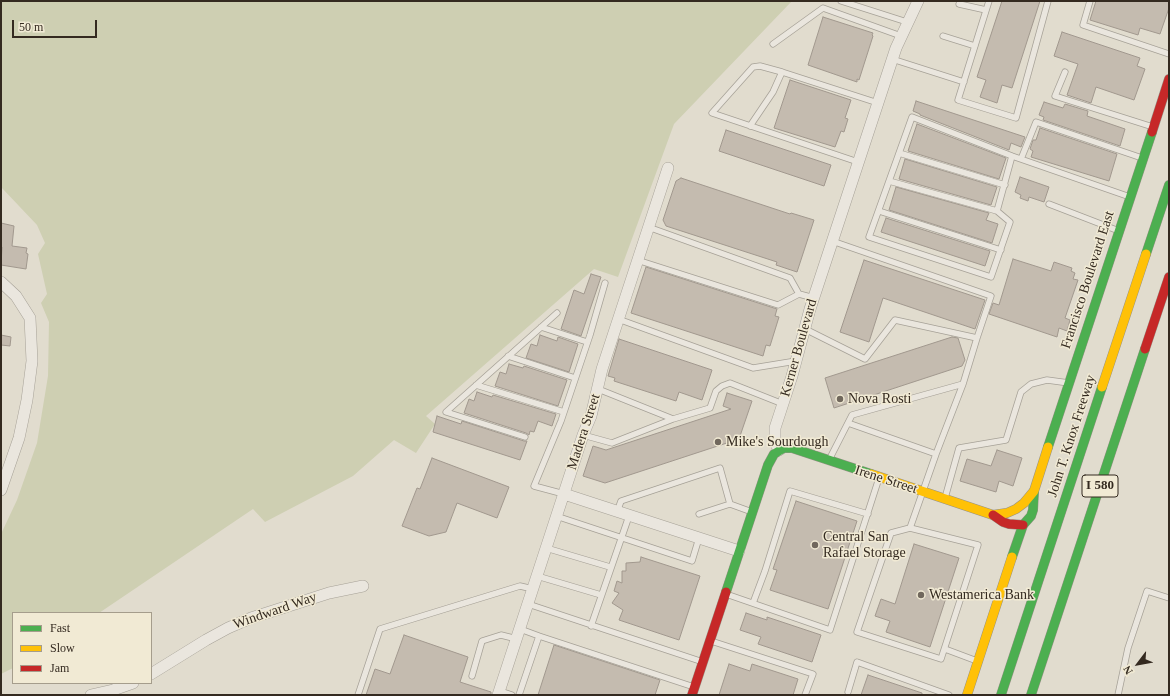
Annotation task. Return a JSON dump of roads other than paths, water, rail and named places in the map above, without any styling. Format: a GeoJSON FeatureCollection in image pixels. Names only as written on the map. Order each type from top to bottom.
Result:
{"type":"FeatureCollection","features":[{"type":"Feature","properties":{"kind":"main road","name":"Francisco Boulevard East"},"geometry":{"type":"LineString","coordinates":[[967,695],[1023,525],[1031,516],[1033,510],[1034,490],[1169,79]]}},
{"type":"Feature","properties":{"kind":"main road","name":"John T. Knox Freeway"},"geometry":{"type":"LineString","coordinates":[[1001,695],[1169,185]]}},
{"type":"Feature","properties":{"kind":"main road","name":"I 580"},"geometry":{"type":"LineString","coordinates":[[1031,695],[1169,277]]}},
{"type":"Feature","properties":{"kind":"main road","name":"Irene Street"},"geometry":{"type":"LineString","coordinates":[[779,450],[784,448],[792,448],[993,515],[1003,522],[1023,525]]}},
{"type":"Feature","properties":{"kind":"main road"},"geometry":{"type":"LineString","coordinates":[[694,691],[768,465],[774,454],[779,450]]}},
{"type":"Feature","properties":{"kind":"main road","name":"Francisco Boulevard East"},"geometry":{"type":"LineString","coordinates":[[993,515],[1007,513],[1016,509],[1027,500],[1034,490]]}},
{"type":"Feature","properties":{"kind":"street","name":"Kerner Boulevard"},"geometry":{"type":"LineString","coordinates":[[779,450],[775,442],[775,428],[797,361],[804,329],[892,59],[907,22],[918,1]]}},
{"type":"Feature","properties":{"kind":"street","name":"Madera Street"},"geometry":{"type":"LineString","coordinates":[[499,693],[556,516],[583,435],[591,416],[602,369],[668,168]]}},
{"type":"Feature","properties":{"kind":"street"},"geometry":{"type":"LineString","coordinates":[[1,282],[16,296],[30,318],[32,362],[27,400],[19,438],[1,490]]}},
{"type":"Feature","properties":{"kind":"street"},"geometry":{"type":"LineString","coordinates":[[564,494],[740,551]]}},
{"type":"Feature","properties":{"kind":"street","name":"Windward Way"},"geometry":{"type":"LineString","coordinates":[[152,673],[212,637],[251,618],[329,593],[363,586]]}},
{"type":"Feature","properties":{"kind":"street"},"geometry":{"type":"LineString","coordinates":[[91,695],[130,684]]}},
{"type":"Feature","properties":{"kind":"lane"},"geometry":{"type":"LineString","coordinates":[[841,1],[907,22]]}},
{"type":"Feature","properties":{"kind":"lane"},"geometry":{"type":"LineString","coordinates":[[989,1],[958,100],[1016,118],[1048,1]]}},
{"type":"Feature","properties":{"kind":"lane"},"geometry":{"type":"LineString","coordinates":[[1090,1],[1083,25],[1169,54]]}},
{"type":"Feature","properties":{"kind":"lane"},"geometry":{"type":"LineString","coordinates":[[960,4],[986,10]]}},
{"type":"Feature","properties":{"kind":"lane"},"geometry":{"type":"LineString","coordinates":[[774,44],[823,8],[901,36]]}},
{"type":"Feature","properties":{"kind":"lane"},"geometry":{"type":"LineString","coordinates":[[943,36],[975,46]]}},
{"type":"Feature","properties":{"kind":"lane"},"geometry":{"type":"LineString","coordinates":[[892,59],[964,82]]}},
{"type":"Feature","properties":{"kind":"lane"},"geometry":{"type":"LineString","coordinates":[[858,162],[712,113],[753,67],[760,66],[878,104]]}},
{"type":"Feature","properties":{"kind":"lane"},"geometry":{"type":"LineString","coordinates":[[750,126],[773,92],[782,72]]}},
{"type":"Feature","properties":{"kind":"lane"},"geometry":{"type":"LineString","coordinates":[[1065,72],[1055,96],[1153,127]]}},
{"type":"Feature","properties":{"kind":"lane"},"geometry":{"type":"LineString","coordinates":[[889,181],[997,212],[1010,222],[992,278],[869,237],[879,211],[889,181],[912,117],[1012,156],[1130,197]]}},
{"type":"Feature","properties":{"kind":"lane"},"geometry":{"type":"LineString","coordinates":[[1021,159],[1036,122],[1143,159]]}},
{"type":"Feature","properties":{"kind":"lane"},"geometry":{"type":"LineString","coordinates":[[899,153],[1005,185]]}},
{"type":"Feature","properties":{"kind":"lane"},"geometry":{"type":"LineString","coordinates":[[997,212],[1012,156]]}},
{"type":"Feature","properties":{"kind":"lane"},"geometry":{"type":"LineString","coordinates":[[1049,204],[1119,231]]}},
{"type":"Feature","properties":{"kind":"lane"},"geometry":{"type":"LineString","coordinates":[[879,211],[1001,250]]}},
{"type":"Feature","properties":{"kind":"lane"},"geometry":{"type":"LineString","coordinates":[[648,227],[790,278],[799,294]]}},
{"type":"Feature","properties":{"kind":"lane"},"geometry":{"type":"LineString","coordinates":[[832,241],[990,296],[963,384],[922,491],[910,528]]}},
{"type":"Feature","properties":{"kind":"lane"},"geometry":{"type":"LineString","coordinates":[[637,260],[778,305],[799,294],[814,298]]}},
{"type":"Feature","properties":{"kind":"lane"},"geometry":{"type":"LineString","coordinates":[[564,494],[534,486],[564,412],[605,283]]}},
{"type":"Feature","properties":{"kind":"lane"},"geometry":{"type":"LineString","coordinates":[[525,437],[446,412],[557,313]]}},
{"type":"Feature","properties":{"kind":"lane"},"geometry":{"type":"LineString","coordinates":[[618,319],[753,368],[797,361]]}},
{"type":"Feature","properties":{"kind":"lane"},"geometry":{"type":"LineString","coordinates":[[804,329],[865,359],[894,320],[977,338]]}},
{"type":"Feature","properties":{"kind":"lane"},"geometry":{"type":"LineString","coordinates":[[541,327],[587,342]]}},
{"type":"Feature","properties":{"kind":"lane"},"geometry":{"type":"LineString","coordinates":[[508,356],[575,378]]}},
{"type":"Feature","properties":{"kind":"lane"},"geometry":{"type":"LineString","coordinates":[[945,499],[959,448],[1006,440],[1021,392],[1031,384],[1047,380],[1069,383]]}},
{"type":"Feature","properties":{"kind":"lane"},"geometry":{"type":"LineString","coordinates":[[583,435],[612,442],[710,408],[716,391],[722,386],[730,383],[783,404]]}},
{"type":"Feature","properties":{"kind":"lane"},"geometry":{"type":"LineString","coordinates":[[829,461],[852,415],[963,384]]}},
{"type":"Feature","properties":{"kind":"lane"},"geometry":{"type":"LineString","coordinates":[[476,385],[564,412]]}},
{"type":"Feature","properties":{"kind":"lane"},"geometry":{"type":"LineString","coordinates":[[598,390],[673,420]]}},
{"type":"Feature","properties":{"kind":"lane"},"geometry":{"type":"LineString","coordinates":[[848,423],[936,454]]}},
{"type":"Feature","properties":{"kind":"lane"},"geometry":{"type":"LineString","coordinates":[[617,512],[621,500],[720,468],[730,504]]}},
{"type":"Feature","properties":{"kind":"lane"},"geometry":{"type":"LineString","coordinates":[[726,593],[830,630],[880,477]]}},
{"type":"Feature","properties":{"kind":"lane"},"geometry":{"type":"LineString","coordinates":[[753,603],[765,571],[790,491],[868,514]]}},
{"type":"Feature","properties":{"kind":"lane"},"geometry":{"type":"LineString","coordinates":[[698,514],[730,504],[752,512]]}},
{"type":"Feature","properties":{"kind":"lane"},"geometry":{"type":"LineString","coordinates":[[556,516],[692,561],[699,538]]}},
{"type":"Feature","properties":{"kind":"lane"},"geometry":{"type":"LineString","coordinates":[[591,626],[610,567],[629,516]]}},
{"type":"Feature","properties":{"kind":"lane"},"geometry":{"type":"LineString","coordinates":[[910,528],[978,545],[945,649],[942,660],[857,632],[891,533],[910,528]]}},
{"type":"Feature","properties":{"kind":"lane"},"geometry":{"type":"LineString","coordinates":[[546,548],[610,567]]}},
{"type":"Feature","properties":{"kind":"lane"},"geometry":{"type":"LineString","coordinates":[[537,576],[601,595]]}},
{"type":"Feature","properties":{"kind":"lane"},"geometry":{"type":"LineString","coordinates":[[358,695],[380,629],[520,586],[533,589]]}},
{"type":"Feature","properties":{"kind":"lane"},"geometry":{"type":"LineString","coordinates":[[1118,695],[1128,648],[1147,591],[1169,598]]}},
{"type":"Feature","properties":{"kind":"lane"},"geometry":{"type":"LineString","coordinates":[[528,604],[703,662]]}},
{"type":"Feature","properties":{"kind":"lane"},"geometry":{"type":"LineString","coordinates":[[472,676],[482,641],[501,635],[518,634],[538,636],[694,691]]}},
{"type":"Feature","properties":{"kind":"lane"},"geometry":{"type":"LineString","coordinates":[[519,695],[538,636]]}},
{"type":"Feature","properties":{"kind":"lane"},"geometry":{"type":"LineString","coordinates":[[710,641],[813,674],[805,695]]}},
{"type":"Feature","properties":{"kind":"lane"},"geometry":{"type":"LineString","coordinates":[[945,649],[978,662]]}},
{"type":"Feature","properties":{"kind":"lane"},"geometry":{"type":"LineString","coordinates":[[848,692],[856,662],[949,695]]}},
{"type":"Feature","properties":{"kind":"lane"},"geometry":{"type":"LineString","coordinates":[[499,693],[512,695]]}},
{"type":"Feature","properties":{"kind":"place","name":"Nova Rosti"},"geometry":{"type":"Point","coordinates":[840,399]}},
{"type":"Feature","properties":{"kind":"place","name":"Mike's Sourdough"},"geometry":{"type":"Point","coordinates":[718,442]}},
{"type":"Feature","properties":{"kind":"place","name":"Central San Rafael Storage"},"geometry":{"type":"Point","coordinates":[815,545]}},
{"type":"Feature","properties":{"kind":"place","name":"Westamerica Bank"},"geometry":{"type":"Point","coordinates":[921,595]}}]}
